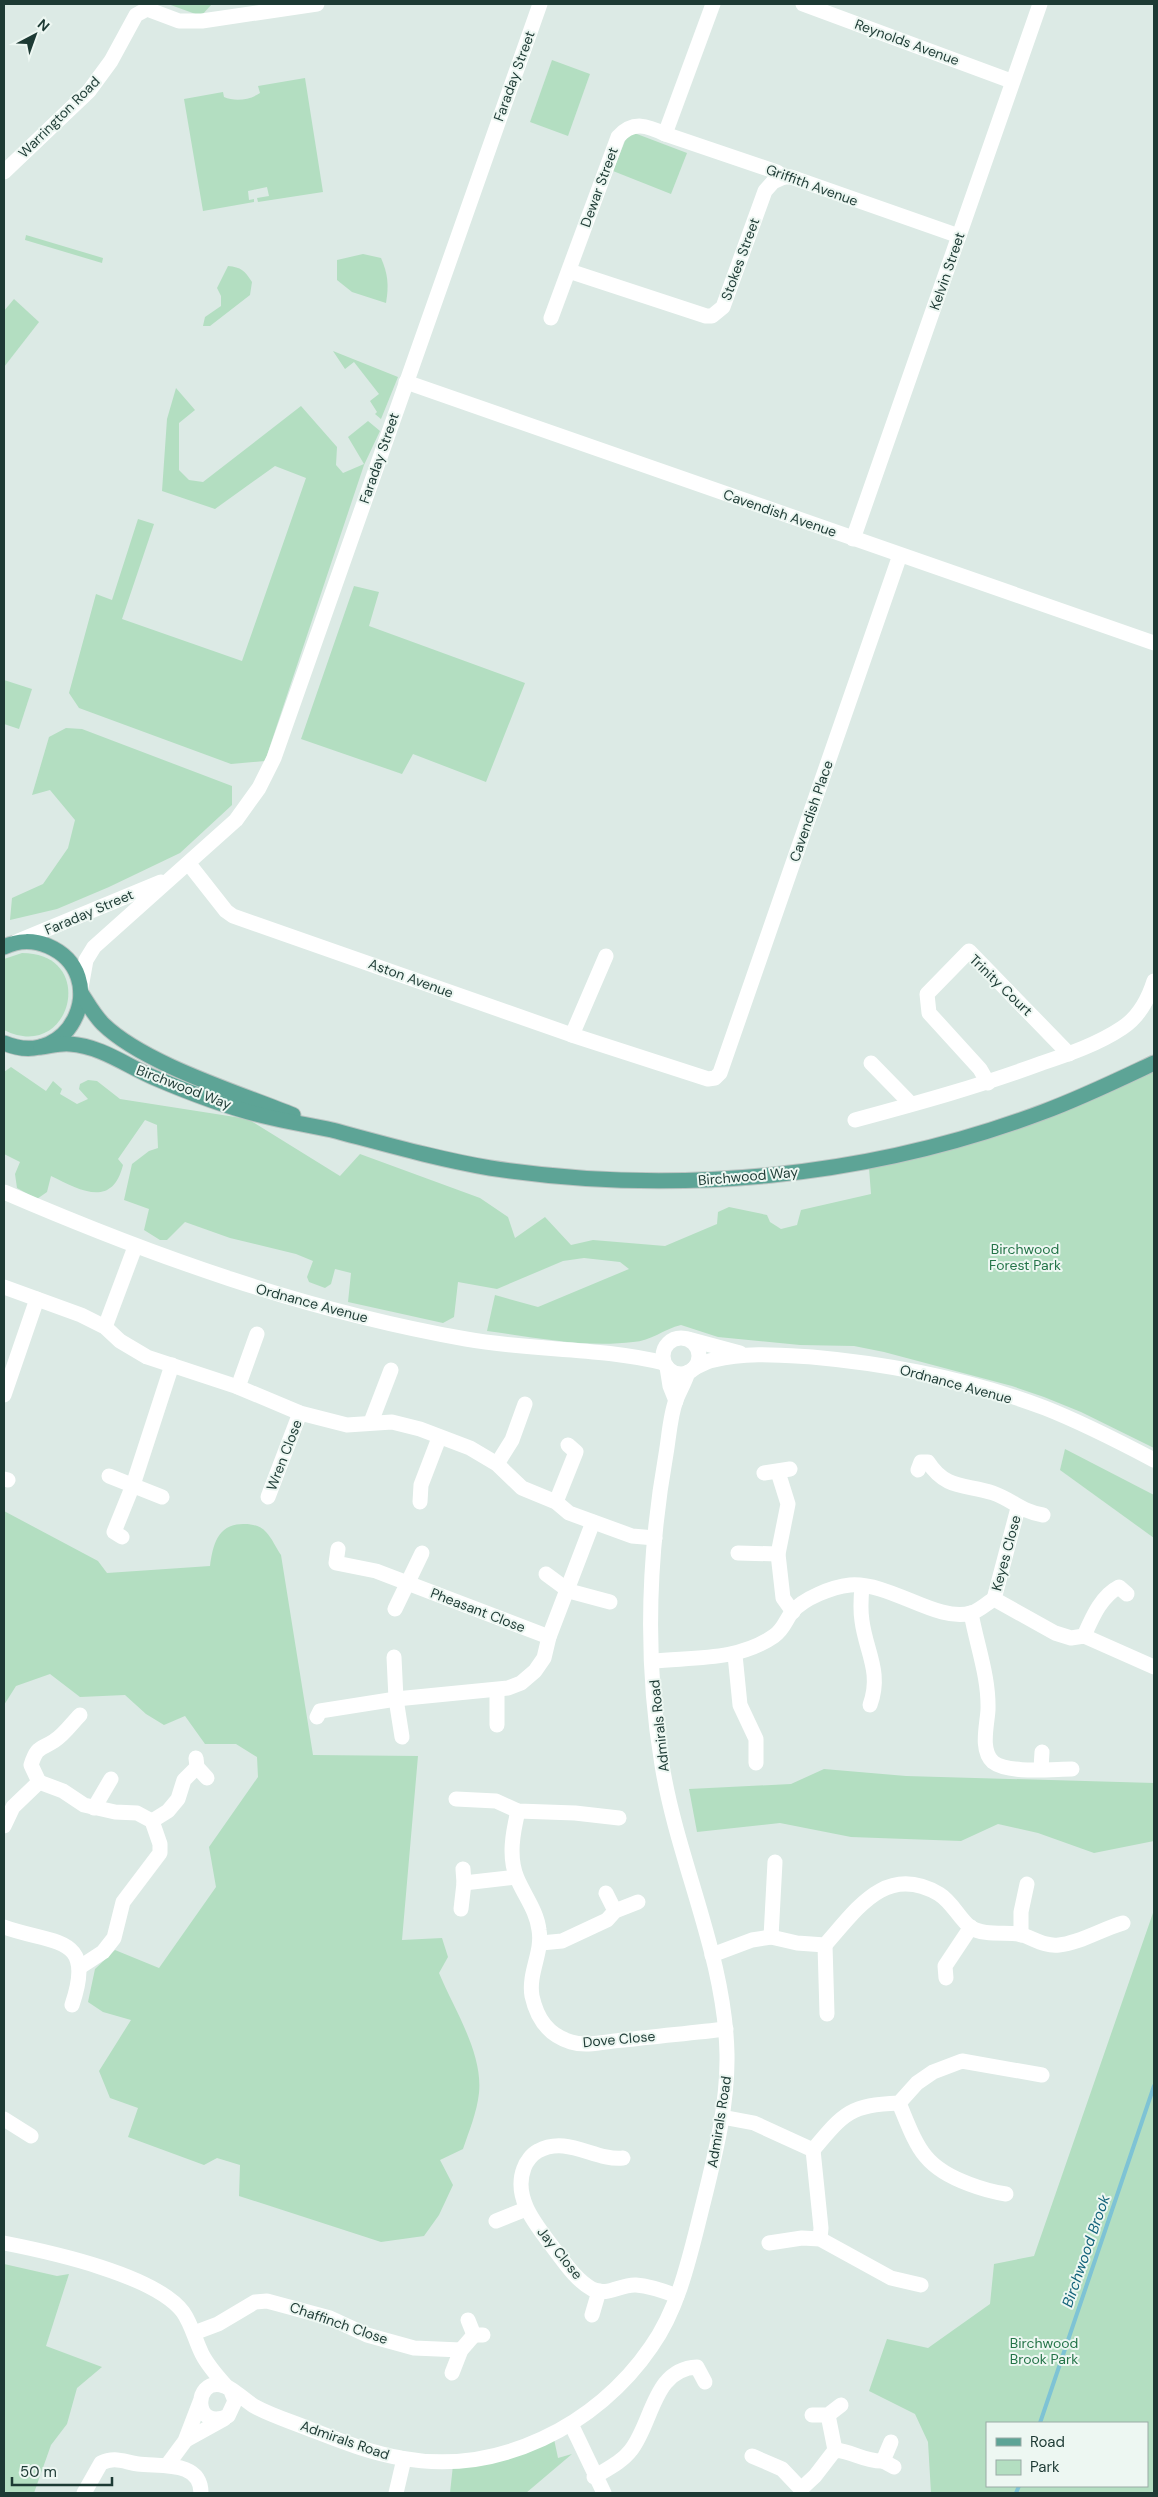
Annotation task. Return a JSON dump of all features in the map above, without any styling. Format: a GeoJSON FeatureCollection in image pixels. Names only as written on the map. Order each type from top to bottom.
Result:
{"type":"FeatureCollection","features":[{"type":"Feature","properties":{"kind":"main road","name":"Birchwood Way"},"geometry":{"type":"LineString","coordinates":[[7,945],[33,942],[56,949],[68,959],[76,972],[81,990],[93,1012],[103,1024],[139,1050],[329,1130]]}},
{"type":"Feature","properties":{"kind":"main road"},"geometry":{"type":"LineString","coordinates":[[41,1048],[54,1042],[70,1027],[80,1007],[81,990]]}},
{"type":"Feature","properties":{"kind":"main road","name":"Birchwood Way"},"geometry":{"type":"LineString","coordinates":[[4,1043],[27,1049],[66,1043],[83,1046],[105,1054],[160,1080],[262,1116],[329,1130],[445,1159],[545,1175],[687,1181],[767,1176],[876,1160],[981,1133],[1043,1112],[1095,1091],[1154,1063]]}},
{"type":"Feature","properties":{"kind":"street","name":"Warrington Road"},"geometry":{"type":"LineString","coordinates":[[4,172],[89,91],[111,61],[136,15],[142,10],[153,10],[179,21],[202,22],[317,4]]}},
{"type":"Feature","properties":{"kind":"street"},"geometry":{"type":"LineString","coordinates":[[665,134],[713,4]]}},
{"type":"Feature","properties":{"kind":"street","name":"Reynolds Avenue"},"geometry":{"type":"LineString","coordinates":[[803,4],[1012,81]]}},
{"type":"Feature","properties":{"kind":"street","name":"Kelvin Street"},"geometry":{"type":"LineString","coordinates":[[853,539],[1040,4]]}},
{"type":"Feature","properties":{"kind":"street","name":"Faraday Street"},"geometry":{"type":"LineString","coordinates":[[81,990],[86,960],[94,947],[138,910],[167,880],[189,864],[236,820],[259,788],[274,758],[406,382],[535,5]]}},
{"type":"Feature","properties":{"kind":"street","name":"Dewar Street"},"geometry":{"type":"LineString","coordinates":[[552,318],[618,137],[627,129],[638,125],[665,134]]}},
{"type":"Feature","properties":{"kind":"street","name":"Griffith Avenue"},"geometry":{"type":"LineString","coordinates":[[665,134],[778,172],[784,177],[791,177],[959,236]]}},
{"type":"Feature","properties":{"kind":"street","name":"Stokes Street"},"geometry":{"type":"LineString","coordinates":[[569,271],[706,316],[712,316],[723,307],[764,192],[773,182],[784,177]]}},
{"type":"Feature","properties":{"kind":"street","name":"Cavendish Avenue"},"geometry":{"type":"LineString","coordinates":[[406,382],[1154,643]]}},
{"type":"Feature","properties":{"kind":"street","name":"Cavendish Place"},"geometry":{"type":"LineString","coordinates":[[723,1067],[900,555]]}},
{"type":"Feature","properties":{"kind":"street","name":"Aston Avenue"},"geometry":{"type":"LineString","coordinates":[[189,864],[226,911],[233,916],[572,1035],[708,1079],[714,1078],[723,1067]]}},
{"type":"Feature","properties":{"kind":"street","name":"Faraday Street"},"geometry":{"type":"LineString","coordinates":[[7,945],[167,880]]}},
{"type":"Feature","properties":{"kind":"street","name":"Trinity Court"},"geometry":{"type":"LineString","coordinates":[[988,1083],[980,1069],[929,1013],[927,994],[969,951],[1069,1054]]}},
{"type":"Feature","properties":{"kind":"street"},"geometry":{"type":"LineString","coordinates":[[572,1035],[606,956]]}},
{"type":"Feature","properties":{"kind":"street"},"geometry":{"type":"LineString","coordinates":[[855,1120],[988,1083],[1069,1054],[1122,1028],[1141,1010],[1154,981]]}},
{"type":"Feature","properties":{"kind":"street"},"geometry":{"type":"LineString","coordinates":[[871,1063],[911,1104]]}},
{"type":"Feature","properties":{"kind":"street","name":"Ordnance Avenue"},"geometry":{"type":"LineString","coordinates":[[4,1192],[135,1247],[277,1295],[397,1325],[526,1348],[635,1356],[665,1365]]}},
{"type":"Feature","properties":{"kind":"street"},"geometry":{"type":"LineString","coordinates":[[105,1327],[135,1247]]}},
{"type":"Feature","properties":{"kind":"street"},"geometry":{"type":"LineString","coordinates":[[4,1288],[64,1307],[105,1327],[120,1341],[147,1357],[238,1387],[300,1413],[347,1425],[392,1422],[420,1429],[438,1438],[470,1448],[497,1464],[522,1488],[556,1502],[570,1512],[632,1536],[655,1538]]}},
{"type":"Feature","properties":{"kind":"street"},"geometry":{"type":"LineString","coordinates":[[4,1395],[37,1300]]}},
{"type":"Feature","properties":{"kind":"street"},"geometry":{"type":"LineString","coordinates":[[238,1387],[257,1334]]}},
{"type":"Feature","properties":{"kind":"street"},"geometry":{"type":"LineString","coordinates":[[678,1338],[688,1339],[697,1347],[699,1359],[691,1370],[676,1373],[665,1365],[663,1352],[669,1342],[678,1338]]}},
{"type":"Feature","properties":{"kind":"street","name":"Ordnance Avenue"},"geometry":{"type":"LineString","coordinates":[[688,1339],[746,1354]]}},
{"type":"Feature","properties":{"kind":"street","name":"Ordnance Avenue"},"geometry":{"type":"LineString","coordinates":[[635,1356],[669,1342]]}},
{"type":"Feature","properties":{"kind":"street","name":"Ordnance Avenue"},"geometry":{"type":"LineString","coordinates":[[691,1370],[712,1360],[746,1354],[786,1355],[881,1364],[960,1382],[1044,1408],[1104,1433],[1154,1460]]}},
{"type":"Feature","properties":{"kind":"street"},"geometry":{"type":"LineString","coordinates":[[122,1537],[114,1532],[133,1485],[172,1365]]}},
{"type":"Feature","properties":{"kind":"street","name":"Admirals Road"},"geometry":{"type":"LineString","coordinates":[[665,1365],[676,1402]]}},
{"type":"Feature","properties":{"kind":"street"},"geometry":{"type":"LineString","coordinates":[[371,1422],[391,1370]]}},
{"type":"Feature","properties":{"kind":"street","name":"Admirals Road"},"geometry":{"type":"LineString","coordinates":[[202,2354],[229,2389],[264,2411],[369,2451],[404,2459],[454,2461],[487,2456],[528,2445],[571,2424],[594,2410],[636,2368],[655,2342],[677,2296],[698,2225],[722,2117],[726,2087],[726,2029],[712,1955],[686,1871],[662,1765],[652,1661],[651,1584],[662,1477],[676,1402],[691,1370]]}},
{"type":"Feature","properties":{"kind":"street"},"geometry":{"type":"LineString","coordinates":[[497,1464],[512,1440],[524,1404]]}},
{"type":"Feature","properties":{"kind":"street","name":"Wren Close"},"geometry":{"type":"LineString","coordinates":[[266,1499],[300,1413]]}},
{"type":"Feature","properties":{"kind":"street"},"geometry":{"type":"LineString","coordinates":[[420,1502],[422,1485],[438,1438]]}},
{"type":"Feature","properties":{"kind":"street"},"geometry":{"type":"LineString","coordinates":[[556,1502],[576,1452],[568,1445]]}},
{"type":"Feature","properties":{"kind":"street"},"geometry":{"type":"LineString","coordinates":[[918,1470],[921,1462],[928,1462],[946,1480],[959,1487],[994,1494],[1028,1513],[1044,1515]]}},
{"type":"Feature","properties":{"kind":"street"},"geometry":{"type":"LineString","coordinates":[[777,1471],[788,1504],[778,1554],[783,1598],[793,1612]]}},
{"type":"Feature","properties":{"kind":"street"},"geometry":{"type":"LineString","coordinates":[[109,1476],[162,1497]]}},
{"type":"Feature","properties":{"kind":"street","name":"Keyes Close"},"geometry":{"type":"LineString","coordinates":[[971,1613],[994,1598],[1018,1508]]}},
{"type":"Feature","properties":{"kind":"street"},"geometry":{"type":"LineString","coordinates":[[317,1717],[320,1711],[396,1699],[497,1690],[520,1683],[536,1671],[544,1658],[549,1637],[569,1591],[594,1522]]}},
{"type":"Feature","properties":{"kind":"street","name":"Pheasant Close"},"geometry":{"type":"LineString","coordinates":[[338,1549],[336,1563],[376,1571],[549,1637]]}},
{"type":"Feature","properties":{"kind":"street"},"geometry":{"type":"LineString","coordinates":[[738,1552],[778,1554]]}},
{"type":"Feature","properties":{"kind":"street"},"geometry":{"type":"LineString","coordinates":[[395,1609],[422,1553]]}},
{"type":"Feature","properties":{"kind":"street"},"geometry":{"type":"LineString","coordinates":[[546,1574],[569,1591],[610,1602]]}},
{"type":"Feature","properties":{"kind":"street"},"geometry":{"type":"LineString","coordinates":[[862,1586],[862,1622],[874,1667],[874,1694],[870,1708]]}},
{"type":"Feature","properties":{"kind":"street"},"geometry":{"type":"LineString","coordinates":[[652,1661],[735,1655],[773,1637],[784,1628],[793,1612],[826,1591],[842,1587],[879,1587],[949,1614],[971,1613],[978,1649],[987,1679],[987,1750],[992,1761],[998,1765],[1014,1769],[1072,1769]]}},
{"type":"Feature","properties":{"kind":"street"},"geometry":{"type":"LineString","coordinates":[[1084,1636],[1092,1618],[1111,1591],[1119,1588],[1128,1594]]}},
{"type":"Feature","properties":{"kind":"street","name":"Keyes Close"},"geometry":{"type":"LineString","coordinates":[[994,1598],[1055,1633],[1071,1638],[1084,1636],[1154,1667]]}},
{"type":"Feature","properties":{"kind":"street"},"geometry":{"type":"LineString","coordinates":[[735,1655],[740,1706],[756,1739],[756,1762]]}},
{"type":"Feature","properties":{"kind":"street"},"geometry":{"type":"LineString","coordinates":[[394,1657],[396,1699],[402,1737]]}},
{"type":"Feature","properties":{"kind":"street"},"geometry":{"type":"LineString","coordinates":[[497,1690],[497,1725]]}},
{"type":"Feature","properties":{"kind":"street"},"geometry":{"type":"LineString","coordinates":[[80,1967],[104,1952],[114,1938],[123,1902],[160,1853],[160,1844],[152,1820],[137,1813],[115,1812],[84,1805],[63,1791],[39,1782],[31,1765],[35,1752],[44,1744],[54,1741],[83,1715]]}},
{"type":"Feature","properties":{"kind":"street"},"geometry":{"type":"LineString","coordinates":[[1041,1769],[1042,1752]]}},
{"type":"Feature","properties":{"kind":"street"},"geometry":{"type":"LineString","coordinates":[[152,1820],[168,1811],[178,1798],[184,1780],[197,1762],[208,1778]]}},
{"type":"Feature","properties":{"kind":"street"},"geometry":{"type":"LineString","coordinates":[[94,1808],[112,1779]]}},
{"type":"Feature","properties":{"kind":"street"},"geometry":{"type":"LineString","coordinates":[[4,1826],[13,1807],[39,1782]]}},
{"type":"Feature","properties":{"kind":"street"},"geometry":{"type":"LineString","coordinates":[[456,1799],[496,1801],[518,1811],[575,1812],[619,1818]]}},
{"type":"Feature","properties":{"kind":"street","name":"Dove Close"},"geometry":{"type":"LineString","coordinates":[[518,1811],[513,1834],[512,1855],[516,1877],[538,1923],[541,1943],[533,1968],[532,1994],[537,2016],[546,2029],[561,2038],[584,2044],[726,2029]]}},
{"type":"Feature","properties":{"kind":"street"},"geometry":{"type":"LineString","coordinates":[[771,1937],[775,1862]]}},
{"type":"Feature","properties":{"kind":"street"},"geometry":{"type":"LineString","coordinates":[[460,1909],[464,1876],[516,1877]]}},
{"type":"Feature","properties":{"kind":"street"},"geometry":{"type":"LineString","coordinates":[[1021,1934],[1021,1912],[1029,1881]]}},
{"type":"Feature","properties":{"kind":"street"},"geometry":{"type":"LineString","coordinates":[[825,2017],[825,1945],[856,1910],[887,1886],[907,1883],[939,1894],[971,1927],[995,1933],[1021,1934],[1036,1942],[1058,1945],[1123,1923]]}},
{"type":"Feature","properties":{"kind":"street"},"geometry":{"type":"LineString","coordinates":[[606,1894],[615,1911]]}},
{"type":"Feature","properties":{"kind":"street"},"geometry":{"type":"LineString","coordinates":[[541,1943],[562,1942],[607,1920],[615,1911],[638,1902]]}},
{"type":"Feature","properties":{"kind":"street"},"geometry":{"type":"LineString","coordinates":[[4,1927],[59,1942],[75,1954],[80,1967],[80,1982],[72,2005]]}},
{"type":"Feature","properties":{"kind":"street"},"geometry":{"type":"LineString","coordinates":[[946,1978],[945,1966],[971,1927]]}},
{"type":"Feature","properties":{"kind":"street"},"geometry":{"type":"LineString","coordinates":[[712,1955],[752,1940],[771,1937],[797,1943],[825,1945]]}},
{"type":"Feature","properties":{"kind":"street"},"geometry":{"type":"LineString","coordinates":[[820,2239],[821,2228],[813,2150],[837,2121],[861,2106],[899,2103],[917,2083],[939,2068],[962,2061],[1042,2075]]}},
{"type":"Feature","properties":{"kind":"street"},"geometry":{"type":"LineString","coordinates":[[899,2103],[921,2151],[935,2168],[948,2177],[977,2187],[1009,2193]]}},
{"type":"Feature","properties":{"kind":"street"},"geometry":{"type":"LineString","coordinates":[[722,2117],[754,2123],[813,2150]]}},
{"type":"Feature","properties":{"kind":"street"},"geometry":{"type":"LineString","coordinates":[[4,2119],[31,2136]]}},
{"type":"Feature","properties":{"kind":"street","name":"Jay Close"},"geometry":{"type":"LineString","coordinates":[[599,2291],[592,2289],[573,2273],[526,2209],[521,2191],[522,2174],[526,2162],[537,2151],[550,2146],[562,2145],[588,2150],[613,2163]]}},
{"type":"Feature","properties":{"kind":"street"},"geometry":{"type":"LineString","coordinates":[[496,2221],[526,2209]]}},
{"type":"Feature","properties":{"kind":"street"},"geometry":{"type":"LineString","coordinates":[[769,2243],[802,2238],[820,2239],[890,2285],[921,2285]]}},
{"type":"Feature","properties":{"kind":"street","name":"Admirals Road"},"geometry":{"type":"LineString","coordinates":[[4,2243],[63,2256],[152,2287],[177,2305],[189,2320],[202,2354],[203,2368],[200,2399],[185,2441]]}},
{"type":"Feature","properties":{"kind":"street"},"geometry":{"type":"LineString","coordinates":[[592,2315],[599,2291],[611,2292],[636,2285],[677,2296]]}},
{"type":"Feature","properties":{"kind":"street","name":"Chaffinch Close"},"geometry":{"type":"LineString","coordinates":[[194,2333],[218,2324],[255,2302],[267,2300],[330,2318],[367,2335],[414,2348],[461,2350]]}},
{"type":"Feature","properties":{"kind":"street"},"geometry":{"type":"LineString","coordinates":[[452,2373],[461,2350],[479,2335],[468,2320]]}},
{"type":"Feature","properties":{"kind":"street"},"geometry":{"type":"LineString","coordinates":[[594,2477],[624,2458],[632,2450],[640,2437],[657,2394],[677,2372],[697,2367],[705,2382]]}},
{"type":"Feature","properties":{"kind":"street"},"geometry":{"type":"LineString","coordinates":[[168,2464],[185,2441],[226,2417],[235,2401],[229,2389],[211,2386],[200,2399],[203,2412],[212,2419],[226,2417]]}},
{"type":"Feature","properties":{"kind":"street"},"geometry":{"type":"LineString","coordinates":[[812,2415],[828,2416],[841,2405]]}},
{"type":"Feature","properties":{"kind":"street","name":"Admirals Road"},"geometry":{"type":"LineString","coordinates":[[226,2417],[264,2411]]}},
{"type":"Feature","properties":{"kind":"street"},"geometry":{"type":"LineString","coordinates":[[751,2456],[782,2469],[801,2491],[835,2450],[828,2416]]}},
{"type":"Feature","properties":{"kind":"street"},"geometry":{"type":"LineString","coordinates":[[571,2424],[594,2477],[604,2493]]}},
{"type":"Feature","properties":{"kind":"street"},"geometry":{"type":"LineString","coordinates":[[835,2450],[843,2450],[874,2462],[889,2464],[890,2442]]}},
{"type":"Feature","properties":{"kind":"street"},"geometry":{"type":"LineString","coordinates":[[84,2493],[97,2468],[107,2460],[114,2458],[150,2466],[168,2464],[196,2477],[201,2484],[201,2493]]}},
{"type":"Feature","properties":{"kind":"street"},"geometry":{"type":"LineString","coordinates":[[396,2493],[404,2459]]}},
{"type":"Feature","properties":{"kind":"green space"},"geometry":{"type":"Polygon","coordinates":[[[168,4],[212,4],[201,16],[168,4]]]}},
{"type":"Feature","properties":{"kind":"green space"},"geometry":{"type":"Polygon","coordinates":[[[552,60],[590,74],[568,136],[530,122],[552,60]]]}},
{"type":"Feature","properties":{"kind":"green space"},"geometry":{"type":"Polygon","coordinates":[[[305,78],[323,192],[258,202],[257,198],[269,196],[267,187],[248,191],[249,200],[254,199],[254,202],[203,211],[184,99],[223,92],[224,97],[242,100],[260,93],[258,86],[305,78]]]}},
{"type":"Feature","properties":{"kind":"green space"},"geometry":{"type":"Polygon","coordinates":[[[629,131],[687,153],[671,194],[613,171],[629,131]]]}},
{"type":"Feature","properties":{"kind":"green space"},"geometry":{"type":"Polygon","coordinates":[[[26,235],[103,258],[102,263],[25,240],[26,235]]]}},
{"type":"Feature","properties":{"kind":"green space"},"geometry":{"type":"Polygon","coordinates":[[[363,254],[381,258],[387,280],[386,303],[352,292],[337,280],[337,260],[363,254]]]}},
{"type":"Feature","properties":{"kind":"green space"},"geometry":{"type":"Polygon","coordinates":[[[228,266],[236,267],[247,275],[252,282],[250,295],[210,326],[203,326],[205,317],[221,306],[221,296],[217,288],[228,266]]]}},
{"type":"Feature","properties":{"kind":"green space"},"geometry":{"type":"Polygon","coordinates":[[[14,299],[39,322],[4,367],[4,311],[14,299]]]}},
{"type":"Feature","properties":{"kind":"green space"},"geometry":{"type":"Polygon","coordinates":[[[333,351],[398,377],[381,419],[375,414],[377,412],[370,401],[379,394],[354,362],[345,369],[333,351]]]}},
{"type":"Feature","properties":{"kind":"green space"},"geometry":{"type":"Polygon","coordinates":[[[176,388],[195,410],[179,423],[179,470],[189,480],[203,482],[301,406],[337,447],[336,465],[343,473],[364,464],[348,437],[368,421],[380,431],[364,465],[265,761],[231,764],[79,708],[69,693],[96,594],[112,600],[138,519],[154,524],[122,619],[242,661],[306,478],[275,466],[215,509],[162,491],[167,419],[176,388]]]}},
{"type":"Feature","properties":{"kind":"green space"},"geometry":{"type":"Polygon","coordinates":[[[354,586],[379,592],[369,626],[525,683],[486,782],[413,754],[402,774],[301,739],[354,586]]]}},
{"type":"Feature","properties":{"kind":"green space"},"geometry":{"type":"Polygon","coordinates":[[[4,680],[32,689],[19,729],[4,724],[4,680]]]}},
{"type":"Feature","properties":{"kind":"green space"},"geometry":{"type":"Polygon","coordinates":[[[66,728],[82,729],[232,786],[232,805],[180,853],[109,887],[57,909],[10,920],[12,898],[43,884],[68,848],[75,820],[50,790],[32,795],[49,737],[66,728]]]}},
{"type":"Feature","properties":{"kind":"green space"},"geometry":{"type":"Polygon","coordinates":[[[22,953],[46,958],[61,970],[68,986],[67,1004],[59,1021],[46,1032],[27,1036],[4,1030],[4,959],[22,953]]]}},
{"type":"Feature","properties":{"kind":"green space","name":"Birchwood Forest Park"},"geometry":{"type":"Polygon","coordinates":[[[11,1067],[46,1091],[53,1081],[62,1089],[60,1094],[77,1104],[88,1099],[79,1089],[80,1084],[88,1080],[97,1081],[120,1099],[248,1119],[340,1176],[360,1154],[480,1198],[508,1217],[515,1238],[545,1217],[571,1245],[593,1240],[665,1246],[717,1224],[718,1212],[729,1207],[767,1215],[770,1222],[781,1229],[797,1225],[801,1210],[871,1194],[869,1168],[1154,1071],[1154,1448],[1081,1412],[1012,1386],[884,1352],[854,1346],[800,1345],[718,1337],[681,1325],[640,1341],[597,1344],[487,1331],[495,1295],[538,1307],[629,1269],[620,1262],[584,1258],[563,1261],[497,1289],[458,1282],[454,1317],[443,1323],[348,1302],[351,1273],[335,1269],[331,1284],[325,1288],[309,1282],[307,1277],[313,1261],[296,1254],[230,1238],[185,1222],[167,1240],[160,1240],[144,1230],[149,1209],[124,1200],[132,1164],[149,1151],[158,1148],[157,1125],[145,1120],[118,1159],[123,1165],[118,1179],[111,1187],[103,1192],[94,1192],[73,1186],[51,1176],[47,1192],[37,1199],[17,1188],[15,1174],[20,1162],[4,1154],[4,1072],[11,1067]]]}},
{"type":"Feature","properties":{"kind":"green space"},"geometry":{"type":"Polygon","coordinates":[[[1065,1449],[1154,1495],[1154,1538],[1060,1470],[1065,1449]]]}},
{"type":"Feature","properties":{"kind":"green space"},"geometry":{"type":"Polygon","coordinates":[[[4,1511],[98,1561],[107,1573],[210,1566],[215,1543],[223,1531],[229,1527],[245,1524],[262,1528],[281,1555],[313,1755],[418,1756],[402,1940],[442,1938],[448,1957],[439,1973],[472,2047],[477,2062],[479,2078],[479,2093],[473,2121],[463,2149],[440,2160],[453,2185],[439,2215],[424,2236],[381,2242],[239,2196],[240,2165],[217,2158],[204,2165],[128,2137],[138,2108],[110,2098],[99,2071],[131,2020],[103,2012],[88,2002],[95,1969],[115,1950],[159,1968],[216,1887],[209,1847],[258,1777],[257,1757],[236,1744],[205,1744],[185,1716],[164,1725],[146,1714],[125,1695],[80,1697],[50,1674],[16,1686],[4,1705],[4,1511]]]}},
{"type":"Feature","properties":{"kind":"green space"},"geometry":{"type":"Polygon","coordinates":[[[824,1769],[906,1776],[1154,1783],[1154,1841],[1094,1853],[1038,1833],[998,1824],[961,1841],[851,1837],[780,1823],[697,1832],[689,1789],[791,1784],[824,1769]]]}},
{"type":"Feature","properties":{"kind":"green space","name":"Birchwood Brook Park"},"geometry":{"type":"Polygon","coordinates":[[[1154,1910],[1154,2493],[931,2493],[928,2442],[915,2414],[869,2391],[887,2339],[928,2348],[990,2304],[994,2264],[1034,2256],[1154,1910]]]}},
{"type":"Feature","properties":{"kind":"green space"},"geometry":{"type":"Polygon","coordinates":[[[4,2264],[57,2276],[69,2274],[46,2346],[102,2367],[77,2388],[67,2424],[51,2445],[34,2493],[4,2493],[4,2264]]]}},
{"type":"Feature","properties":{"kind":"green space"},"geometry":{"type":"Polygon","coordinates":[[[554,2439],[558,2458],[572,2454],[526,2493],[450,2493],[453,2465],[554,2439]]]}},
{"type":"Feature","properties":{"kind":"waterway","name":"Birchwood Brook"},"geometry":{"type":"LineString","coordinates":[[1040,2422],[1154,2086]]}},
{"type":"Feature","properties":{"kind":"waterway","name":"Birchwood Brook"},"geometry":{"type":"LineString","coordinates":[[1016,2493],[1019,2487]]}}]}
